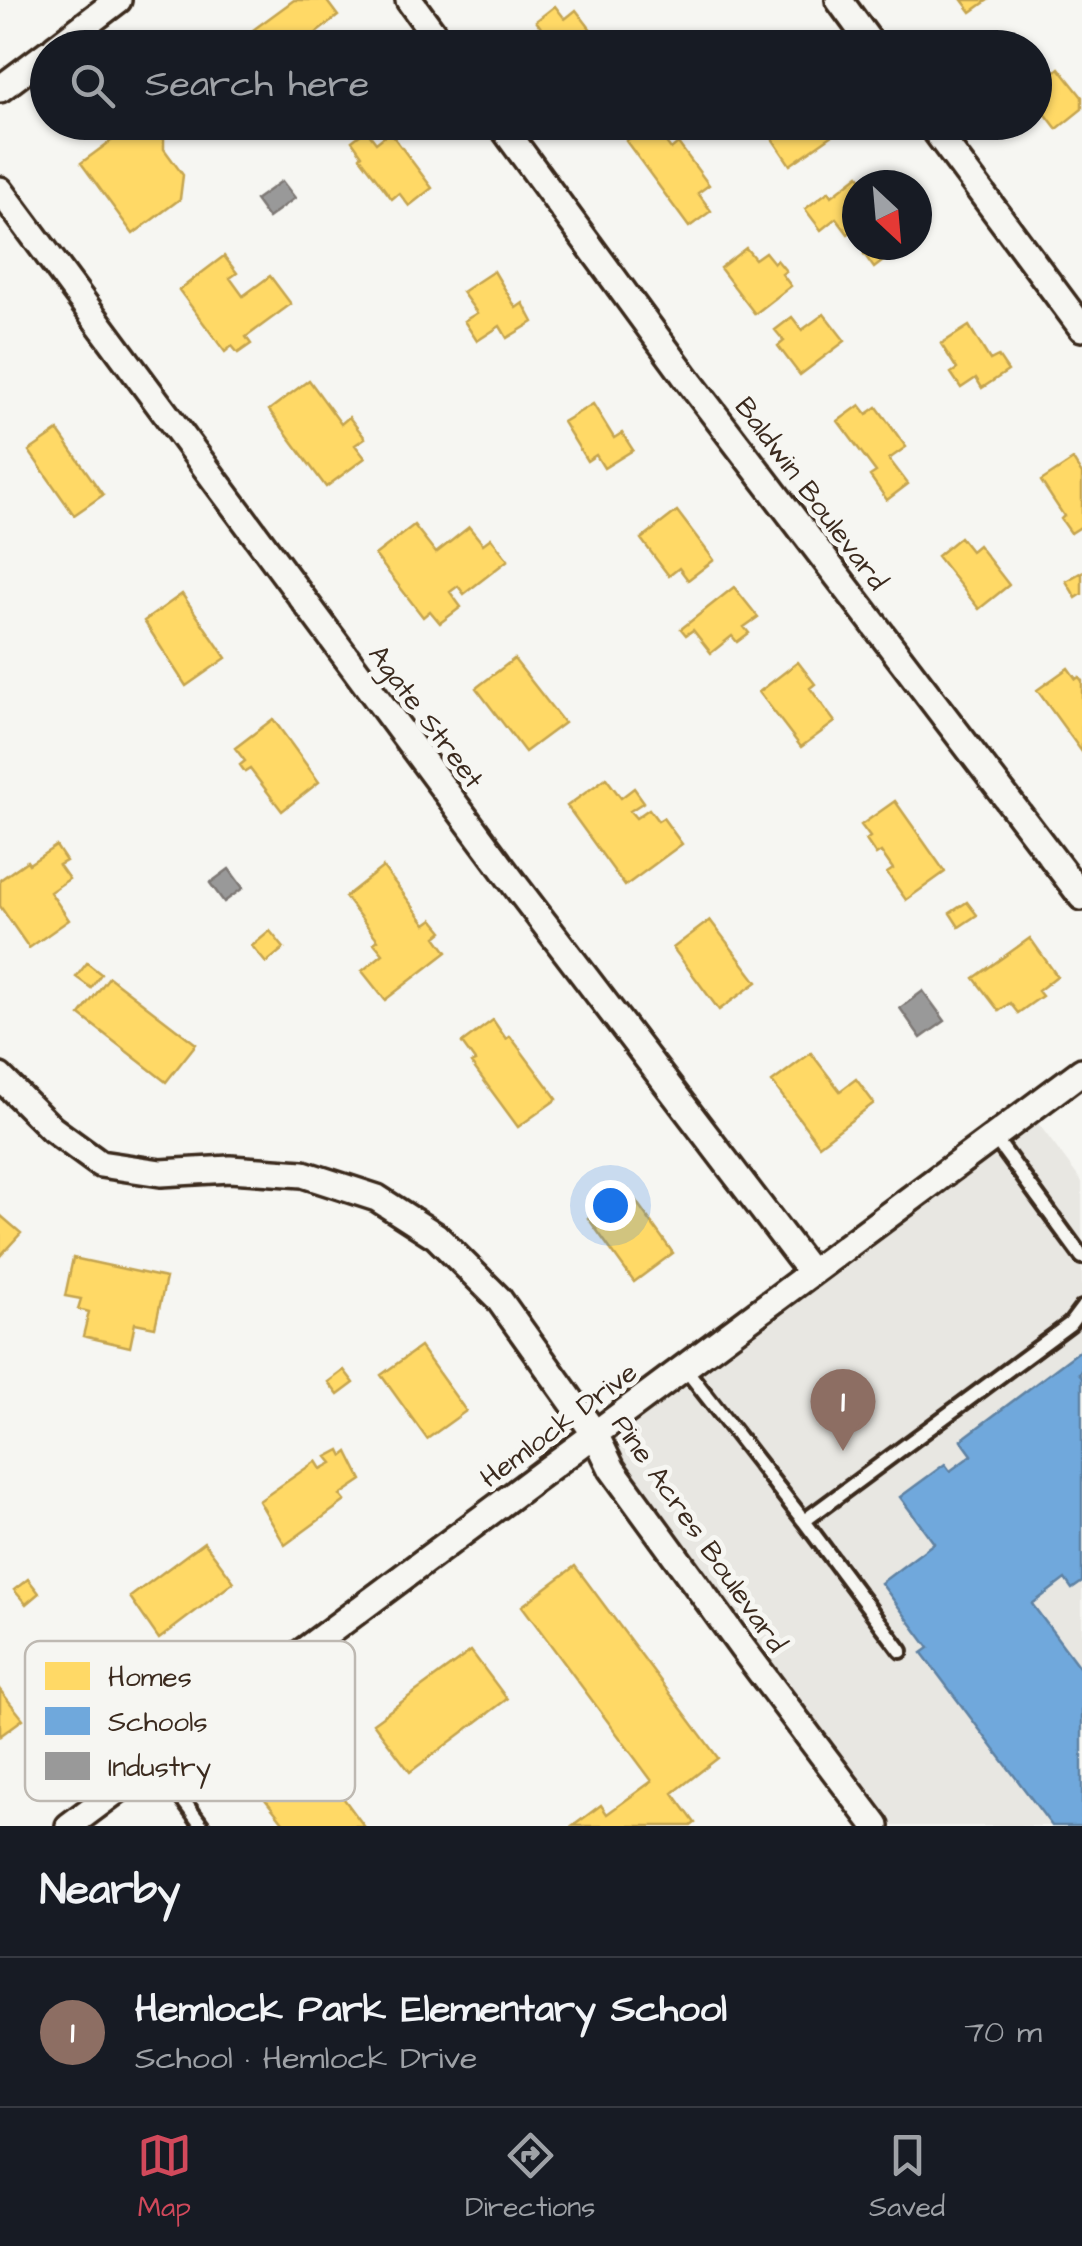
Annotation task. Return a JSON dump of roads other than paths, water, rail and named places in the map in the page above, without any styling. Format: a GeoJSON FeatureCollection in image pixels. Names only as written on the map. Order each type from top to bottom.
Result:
{"type":"FeatureCollection","features":[{"type":"Feature","properties":{"kind":"street"},"geometry":{"type":"LineString","coordinates":[[79,30],[118,0]]}},
{"type":"Feature","properties":{"kind":"street"},"geometry":{"type":"LineString","coordinates":[[409,0],[431,30]]}},
{"type":"Feature","properties":{"kind":"street"},"geometry":{"type":"LineString","coordinates":[[839,0],[861,30]]}},
{"type":"Feature","properties":{"kind":"street"},"geometry":{"type":"LineString","coordinates":[[0,88],[30,66]]}},
{"type":"Feature","properties":{"kind":"street","name":"Baldwin Boulevard"},"geometry":{"type":"LineString","coordinates":[[512,140],[688,380],[1082,897]]}},
{"type":"Feature","properties":{"kind":"street"},"geometry":{"type":"LineString","coordinates":[[942,140],[1082,328]]}},
{"type":"Feature","properties":{"kind":"street","name":"Agate Street"},"geometry":{"type":"LineString","coordinates":[[0,190],[512,881],[811,1273]]}},
{"type":"Feature","properties":{"kind":"street","name":"Hemlock Drive"},"geometry":{"type":"LineString","coordinates":[[317,1641],[1082,1071]]}},
{"type":"Feature","properties":{"kind":"street","name":"Pine Acres Boulevard"},"geometry":{"type":"LineString","coordinates":[[0,1077],[52,1130],[100,1164],[161,1173],[230,1170],[303,1174],[376,1198],[436,1236],[498,1298],[594,1434],[612,1469],[876,1826]]}},
{"type":"Feature","properties":{"kind":"street","name":"Hemlock Drive"},"geometry":{"type":"LineString","coordinates":[[69,1826],[103,1801]]}},
{"type":"Feature","properties":{"kind":"lane"},"geometry":{"type":"LineString","coordinates":[[994,1137],[1082,1257]]}},
{"type":"Feature","properties":{"kind":"lane"},"geometry":{"type":"LineString","coordinates":[[804,1521],[1070,1324],[1082,1308]]}},
{"type":"Feature","properties":{"kind":"lane"},"geometry":{"type":"LineString","coordinates":[[684,1367],[901,1651]]}},
{"type":"Feature","properties":{"kind":"lane"},"geometry":{"type":"LineString","coordinates":[[184,1801],[202,1826]]}},
{"type":"Feature","properties":{"kind":"place","name":"Hemlock Park Elementary School"},"geometry":{"type":"Point","coordinates":[843,1451]}}]}
